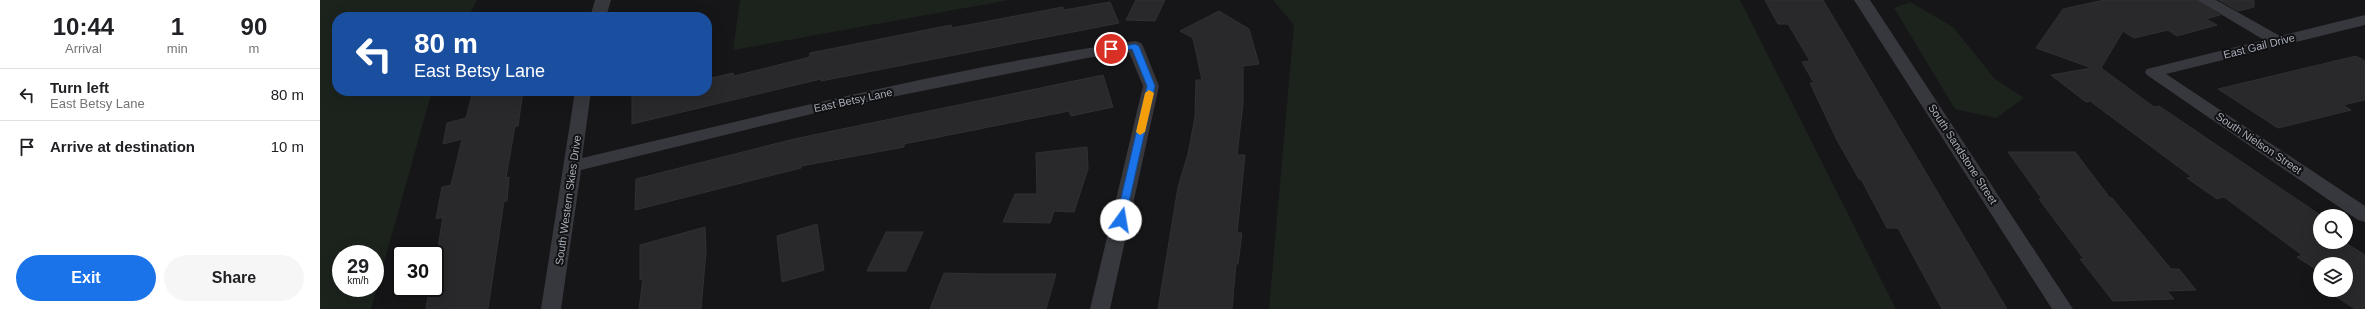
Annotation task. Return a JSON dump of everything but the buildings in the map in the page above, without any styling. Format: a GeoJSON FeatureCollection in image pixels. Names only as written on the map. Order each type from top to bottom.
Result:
{"type":"FeatureCollection","features":[{"type":"Feature","properties":{"kind":"street"},"geometry":{"type":"LineString","coordinates":[[599,12],[603,0]]}},
{"type":"Feature","properties":{"kind":"street","name":"South Sandstone Street"},"geometry":{"type":"LineString","coordinates":[[1862,0],[2063,309]]}},
{"type":"Feature","properties":{"kind":"street"},"geometry":{"type":"LineString","coordinates":[[2205,0],[2277,41]]}},
{"type":"Feature","properties":{"kind":"street","name":"East Gail Drive"},"geometry":{"type":"LineString","coordinates":[[2153,72],[2365,20]]}},
{"type":"Feature","properties":{"kind":"street","name":"East Betsy Lane"},"geometry":{"type":"LineString","coordinates":[[574,166],[832,104],[1087,52],[1135,46],[1151,86],[1100,309]]}},
{"type":"Feature","properties":{"kind":"street","name":"South Nielson Street"},"geometry":{"type":"LineString","coordinates":[[2153,72],[2365,215]]}},
{"type":"Feature","properties":{"kind":"street","name":"South Western Skies Drive"},"geometry":{"type":"LineString","coordinates":[[552,309],[574,166],[582,96]]}},
{"type":"Feature","properties":{"kind":"shaded area"},"geometry":{"type":"Polygon","coordinates":[[[320,0],[477,0],[471,12],[332,12],[332,96],[431,96],[384,263],[384,245],[332,245],[332,297],[374,297],[371,309],[320,309],[320,0]]]}},
{"type":"Feature","properties":{"kind":"shaded area"},"geometry":{"type":"Polygon","coordinates":[[[740,0],[1009,0],[733,50],[740,0]]]}},
{"type":"Feature","properties":{"kind":"shaded area"},"geometry":{"type":"Polygon","coordinates":[[[1273,0],[1740,0],[1896,309],[1269,309],[1294,25],[1273,0]]]}},
{"type":"Feature","properties":{"kind":"shaded area"},"geometry":{"type":"Polygon","coordinates":[[[1910,2],[1953,27],[1995,79],[2024,98],[1996,118],[1955,109],[1894,8],[1910,2]]]}},
{"type":"Feature","properties":{"kind":"slow traffic"},"geometry":{"type":"LineString","coordinates":[[1140,132],[1149,93]]}},
{"type":"Feature","properties":{"kind":"route"},"geometry":{"type":"LineString","coordinates":[[1111,49],[1135,46],[1151,86],[1121,220]]}}]}
